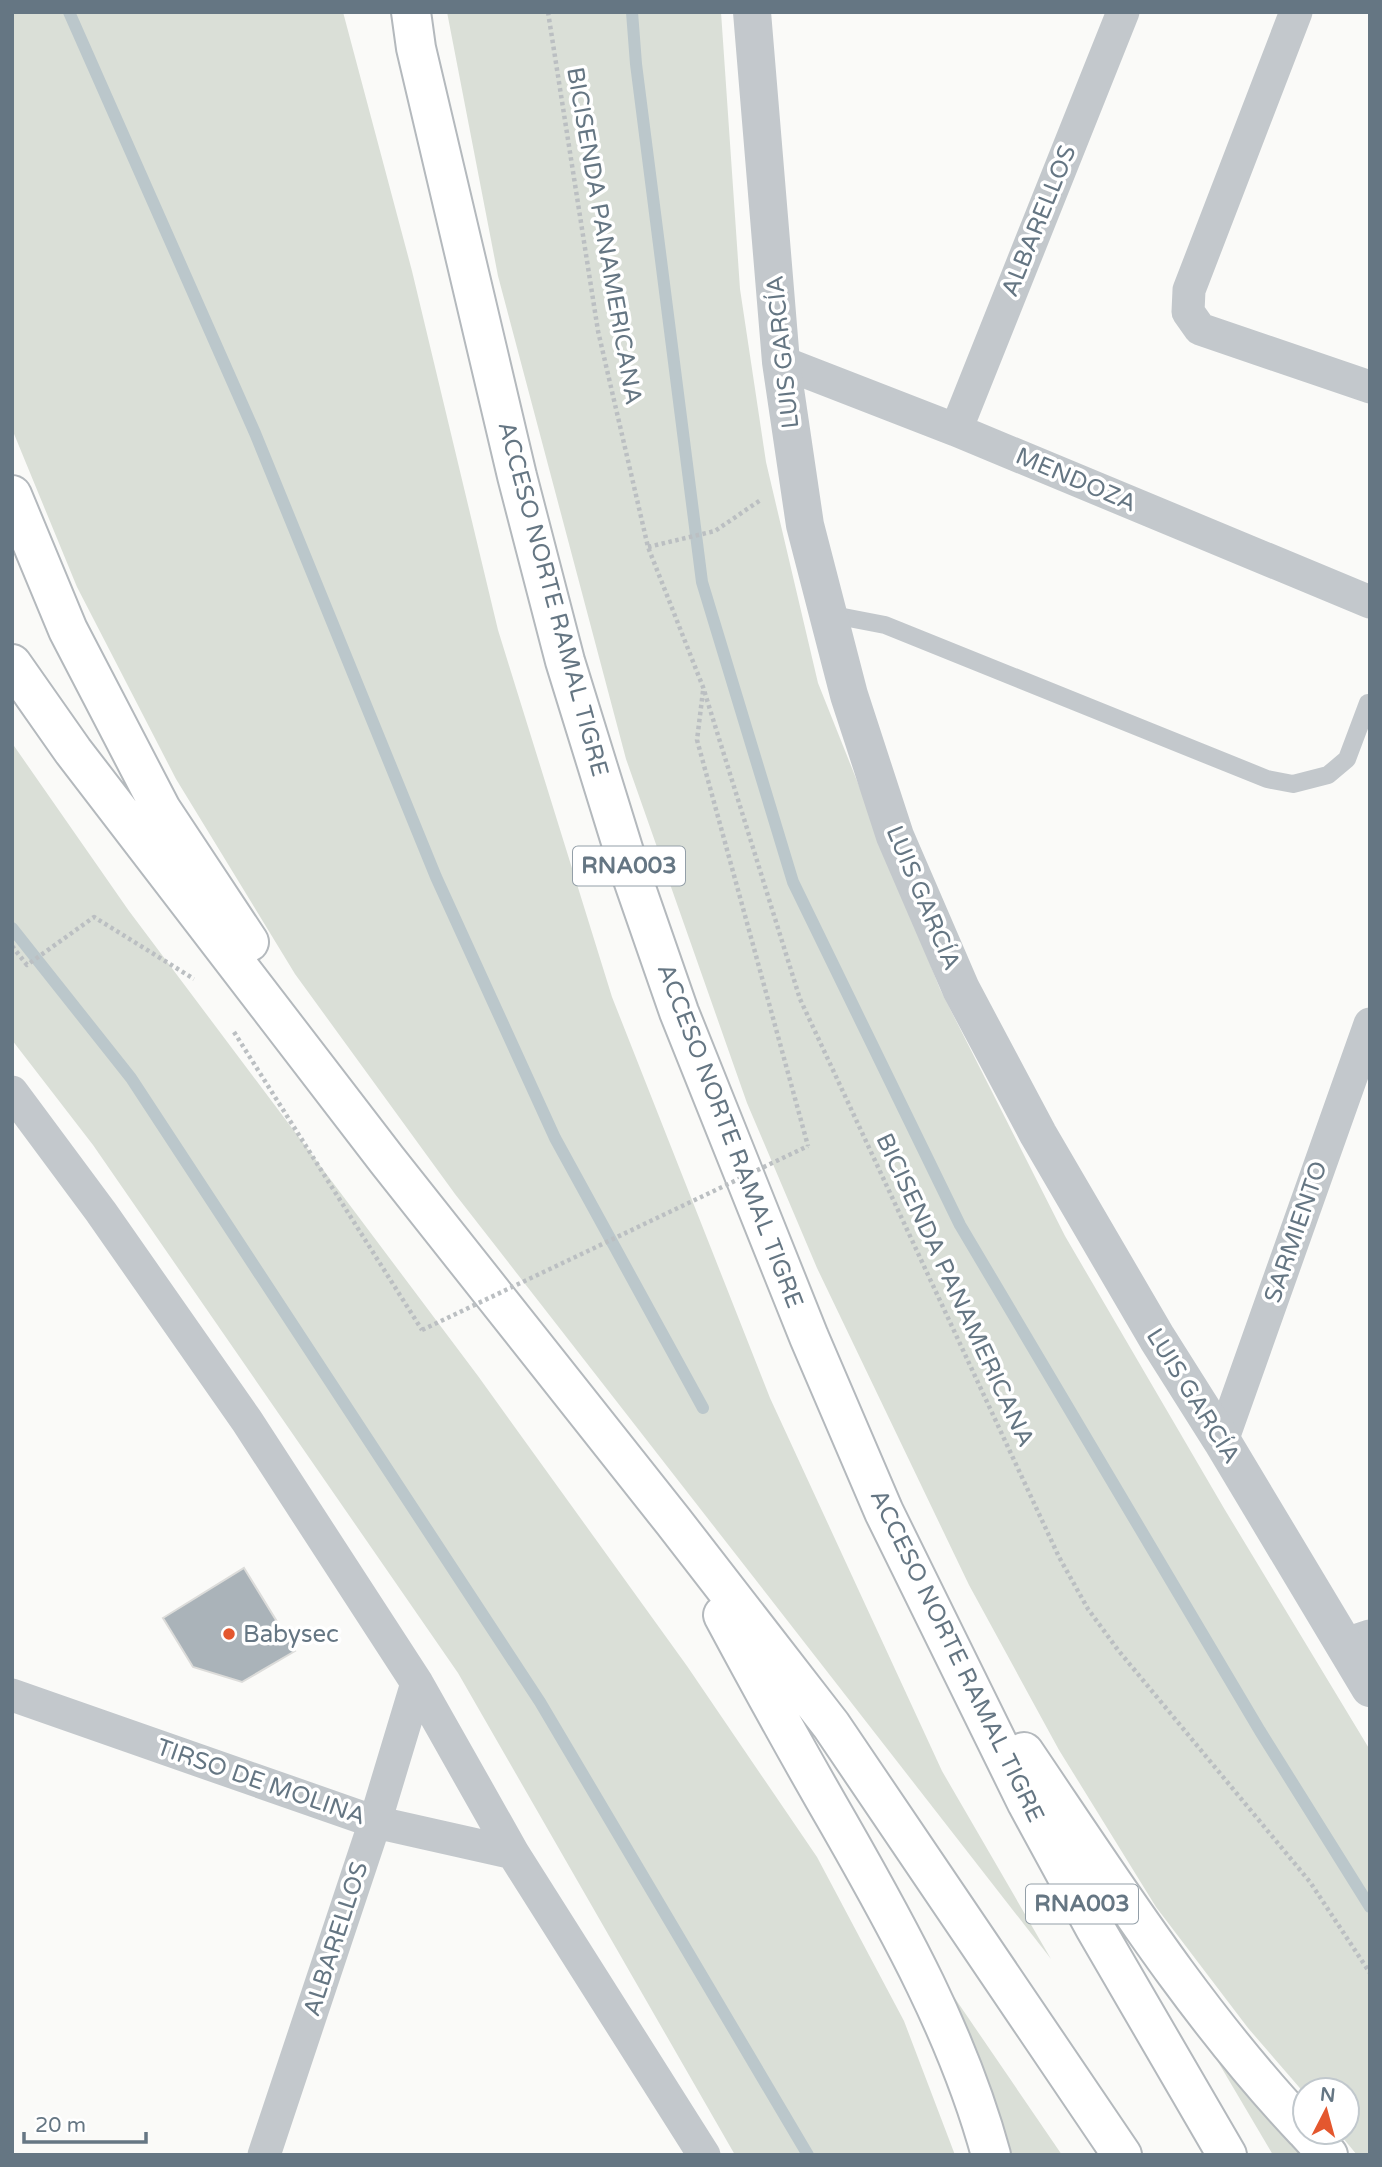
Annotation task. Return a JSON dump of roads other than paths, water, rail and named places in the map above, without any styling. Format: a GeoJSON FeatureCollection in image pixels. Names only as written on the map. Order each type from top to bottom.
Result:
{"type":"FeatureCollection","features":[{"type":"Feature","properties":{"kind":"highway","name":"RNA003"},"geometry":{"type":"LineString","coordinates":[[400,12],[414,30]]}},
{"type":"Feature","properties":{"kind":"highway","name":"ACCESO NORTE RAMAL TIGRE"},"geometry":{"type":"LineString","coordinates":[[414,30],[523,502],[565,661],[629,868],[680,1012],[809,1337],[884,1511],[1027,1804],[1095,1928],[1227,2155]]}},
{"type":"Feature","properties":{"kind":"highway"},"geometry":{"type":"LineString","coordinates":[[12,495],[68,630],[161,809],[238,924],[387,1160]]}},
{"type":"Feature","properties":{"kind":"highway"},"geometry":{"type":"LineString","coordinates":[[12,664],[74,751],[387,1160],[831,1725],[1122,2155]]}},
{"type":"Feature","properties":{"kind":"highway"},"geometry":{"type":"LineString","coordinates":[[673,1521],[769,1703],[881,1898],[930,1994],[982,2120],[991,2155]]}},
{"type":"Feature","properties":{"kind":"highway"},"geometry":{"type":"LineString","coordinates":[[952,1646],[1183,1985],[1291,2115]]}},
{"type":"Feature","properties":{"kind":"street","name":"LUIS GARCÍA"},"geometry":{"type":"LineString","coordinates":[[752,12],[781,362],[806,525],[849,695],[895,836],[961,989],[1038,1135],[1157,1338],[1222,1441],[1356,1640],[1370,1688]]}},
{"type":"Feature","properties":{"kind":"street","name":"ALBARELLOS"},"geometry":{"type":"LineString","coordinates":[[956,430],[1123,12]]}},
{"type":"Feature","properties":{"kind":"street"},"geometry":{"type":"LineString","coordinates":[[1296,12],[1189,290],[1188,312],[1200,329],[1370,387]]}},
{"type":"Feature","properties":{"kind":"street","name":"MENDOZA"},"geometry":{"type":"LineString","coordinates":[[781,362],[956,430],[1370,602]]}},
{"type":"Feature","properties":{"kind":"street","name":"SARMIENTO"},"geometry":{"type":"LineString","coordinates":[[1222,1441],[1370,1024]]}},
{"type":"Feature","properties":{"kind":"street"},"geometry":{"type":"LineString","coordinates":[[12,1092],[102,1212],[247,1421],[418,1683],[513,1853],[704,2155]]}},
{"type":"Feature","properties":{"kind":"street","name":"ALBARELLOS"},"geometry":{"type":"LineString","coordinates":[[264,2155],[418,1683]]}},
{"type":"Feature","properties":{"kind":"street","name":"TIRSO DE MOLINA"},"geometry":{"type":"LineString","coordinates":[[12,1695],[374,1822],[513,1853]]}},
{"type":"Feature","properties":{"kind":"lane"},"geometry":{"type":"LineString","coordinates":[[828,614],[885,625],[1267,779],[1293,784],[1328,775],[1347,759],[1368,703]]}},
{"type":"Feature","properties":{"kind":"waterway"},"geometry":{"type":"LineString","coordinates":[[69,12],[255,433],[436,877],[555,1138],[703,1408]]}},
{"type":"Feature","properties":{"kind":"waterway"},"geometry":{"type":"LineString","coordinates":[[632,12],[636,64],[702,582],[793,882],[960,1225],[1260,1731],[1370,1907]]}},
{"type":"Feature","properties":{"kind":"waterway"},"geometry":{"type":"LineString","coordinates":[[12,928],[131,1078],[540,1702],[808,2155]]}},
{"type":"Feature","properties":{"kind":"place","name":"Babysec"},"geometry":{"type":"Point","coordinates":[229,1634]}}]}
